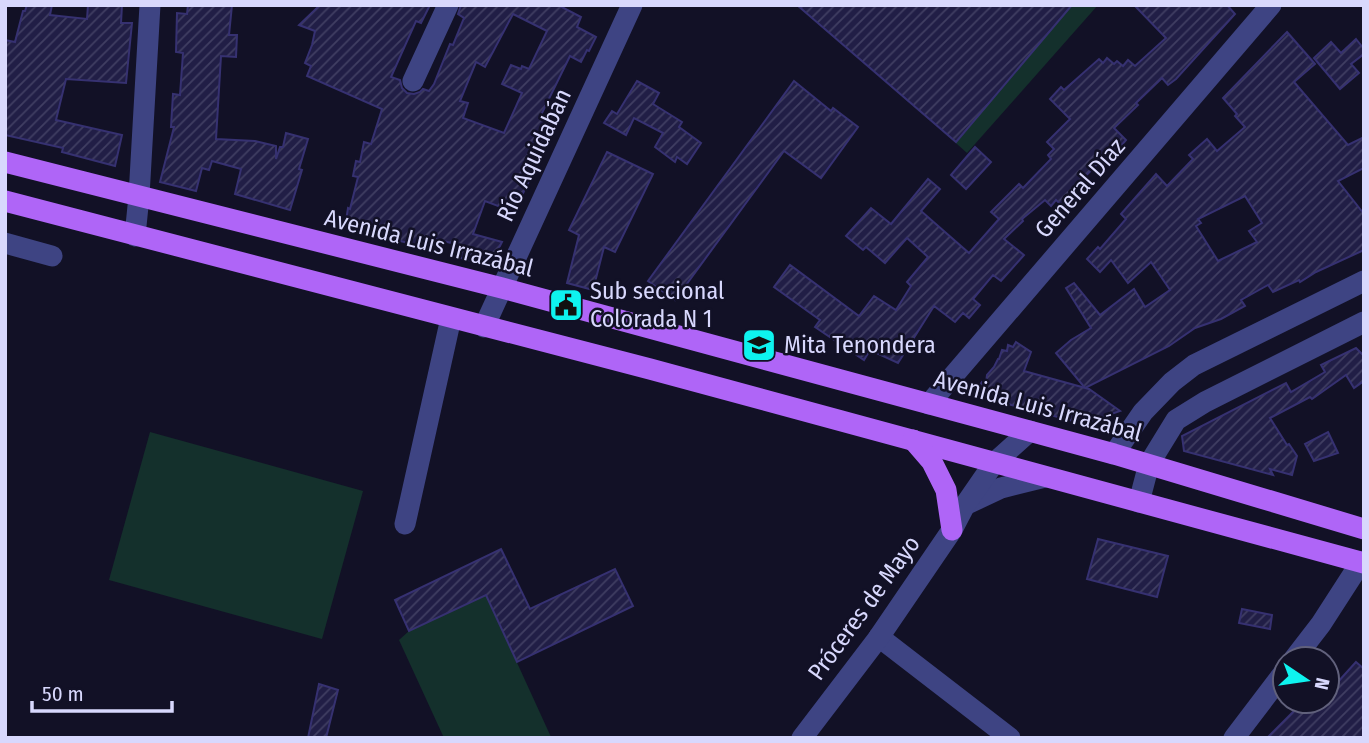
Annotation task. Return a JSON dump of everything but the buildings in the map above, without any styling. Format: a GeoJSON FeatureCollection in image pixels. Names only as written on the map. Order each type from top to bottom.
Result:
{"type":"FeatureCollection","features":[{"type":"Feature","properties":{"kind":"main road","name":"Avenida Luis Irrazábal"},"geometry":{"type":"LineString","coordinates":[[5,162],[502,288],[1114,454],[1364,528]]}},
{"type":"Feature","properties":{"kind":"main road"},"geometry":{"type":"LineString","coordinates":[[5,201],[913,440],[1363,562]]}},
{"type":"Feature","properties":{"kind":"main road"},"geometry":{"type":"LineString","coordinates":[[913,440],[933,462],[946,490],[951,530]]}},
{"type":"Feature","properties":{"kind":"street"},"geometry":{"type":"LineString","coordinates":[[135,236],[150,5]]}},
{"type":"Feature","properties":{"kind":"street"},"geometry":{"type":"LineString","coordinates":[[414,81],[448,5]]}},
{"type":"Feature","properties":{"kind":"street","name":"Río Aquidabán"},"geometry":{"type":"LineString","coordinates":[[484,327],[632,5]]}},
{"type":"Feature","properties":{"kind":"street","name":"General Díaz"},"geometry":{"type":"LineString","coordinates":[[929,404],[1271,5]]}},
{"type":"Feature","properties":{"kind":"street"},"geometry":{"type":"LineString","coordinates":[[5,243],[52,256]]}},
{"type":"Feature","properties":{"kind":"street"},"geometry":{"type":"LineString","coordinates":[[1114,454],[1143,412],[1172,382],[1194,365],[1364,281]]}},
{"type":"Feature","properties":{"kind":"street"},"geometry":{"type":"LineString","coordinates":[[405,524],[451,318]]}},
{"type":"Feature","properties":{"kind":"street"},"geometry":{"type":"LineString","coordinates":[[1139,502],[1149,464],[1176,420],[1205,402],[1364,322]]}},
{"type":"Feature","properties":{"kind":"street","name":"Próceres de Mayo"},"geometry":{"type":"LineString","coordinates":[[802,738],[879,637],[994,463],[1030,431]]}},
{"type":"Feature","properties":{"kind":"street"},"geometry":{"type":"LineString","coordinates":[[965,505],[1001,488],[1045,477]]}},
{"type":"Feature","properties":{"kind":"street"},"geometry":{"type":"LineString","coordinates":[[1305,645],[1363,562]]}},
{"type":"Feature","properties":{"kind":"street"},"geometry":{"type":"LineString","coordinates":[[879,637],[1010,738]]}},
{"type":"Feature","properties":{"kind":"street"},"geometry":{"type":"LineString","coordinates":[[1234,738],[1271,689]]}},
{"type":"Feature","properties":{"kind":"green space"},"geometry":{"type":"Polygon","coordinates":[[[802,5],[1098,5],[967,153],[802,5]]]}},
{"type":"Feature","properties":{"kind":"green space"},"geometry":{"type":"Polygon","coordinates":[[[150,432],[363,491],[322,639],[109,580],[150,432]]]}},
{"type":"Feature","properties":{"kind":"green space"},"geometry":{"type":"Polygon","coordinates":[[[486,595],[551,737],[549,738],[444,738],[399,640],[409,631],[486,595]]]}},
{"type":"Feature","properties":{"kind":"place","name":"Sub seccional Colorada N 1"},"geometry":{"type":"Point","coordinates":[566,305]}},
{"type":"Feature","properties":{"kind":"place","name":"Mita Tenondera"},"geometry":{"type":"Point","coordinates":[759,345]}}]}
